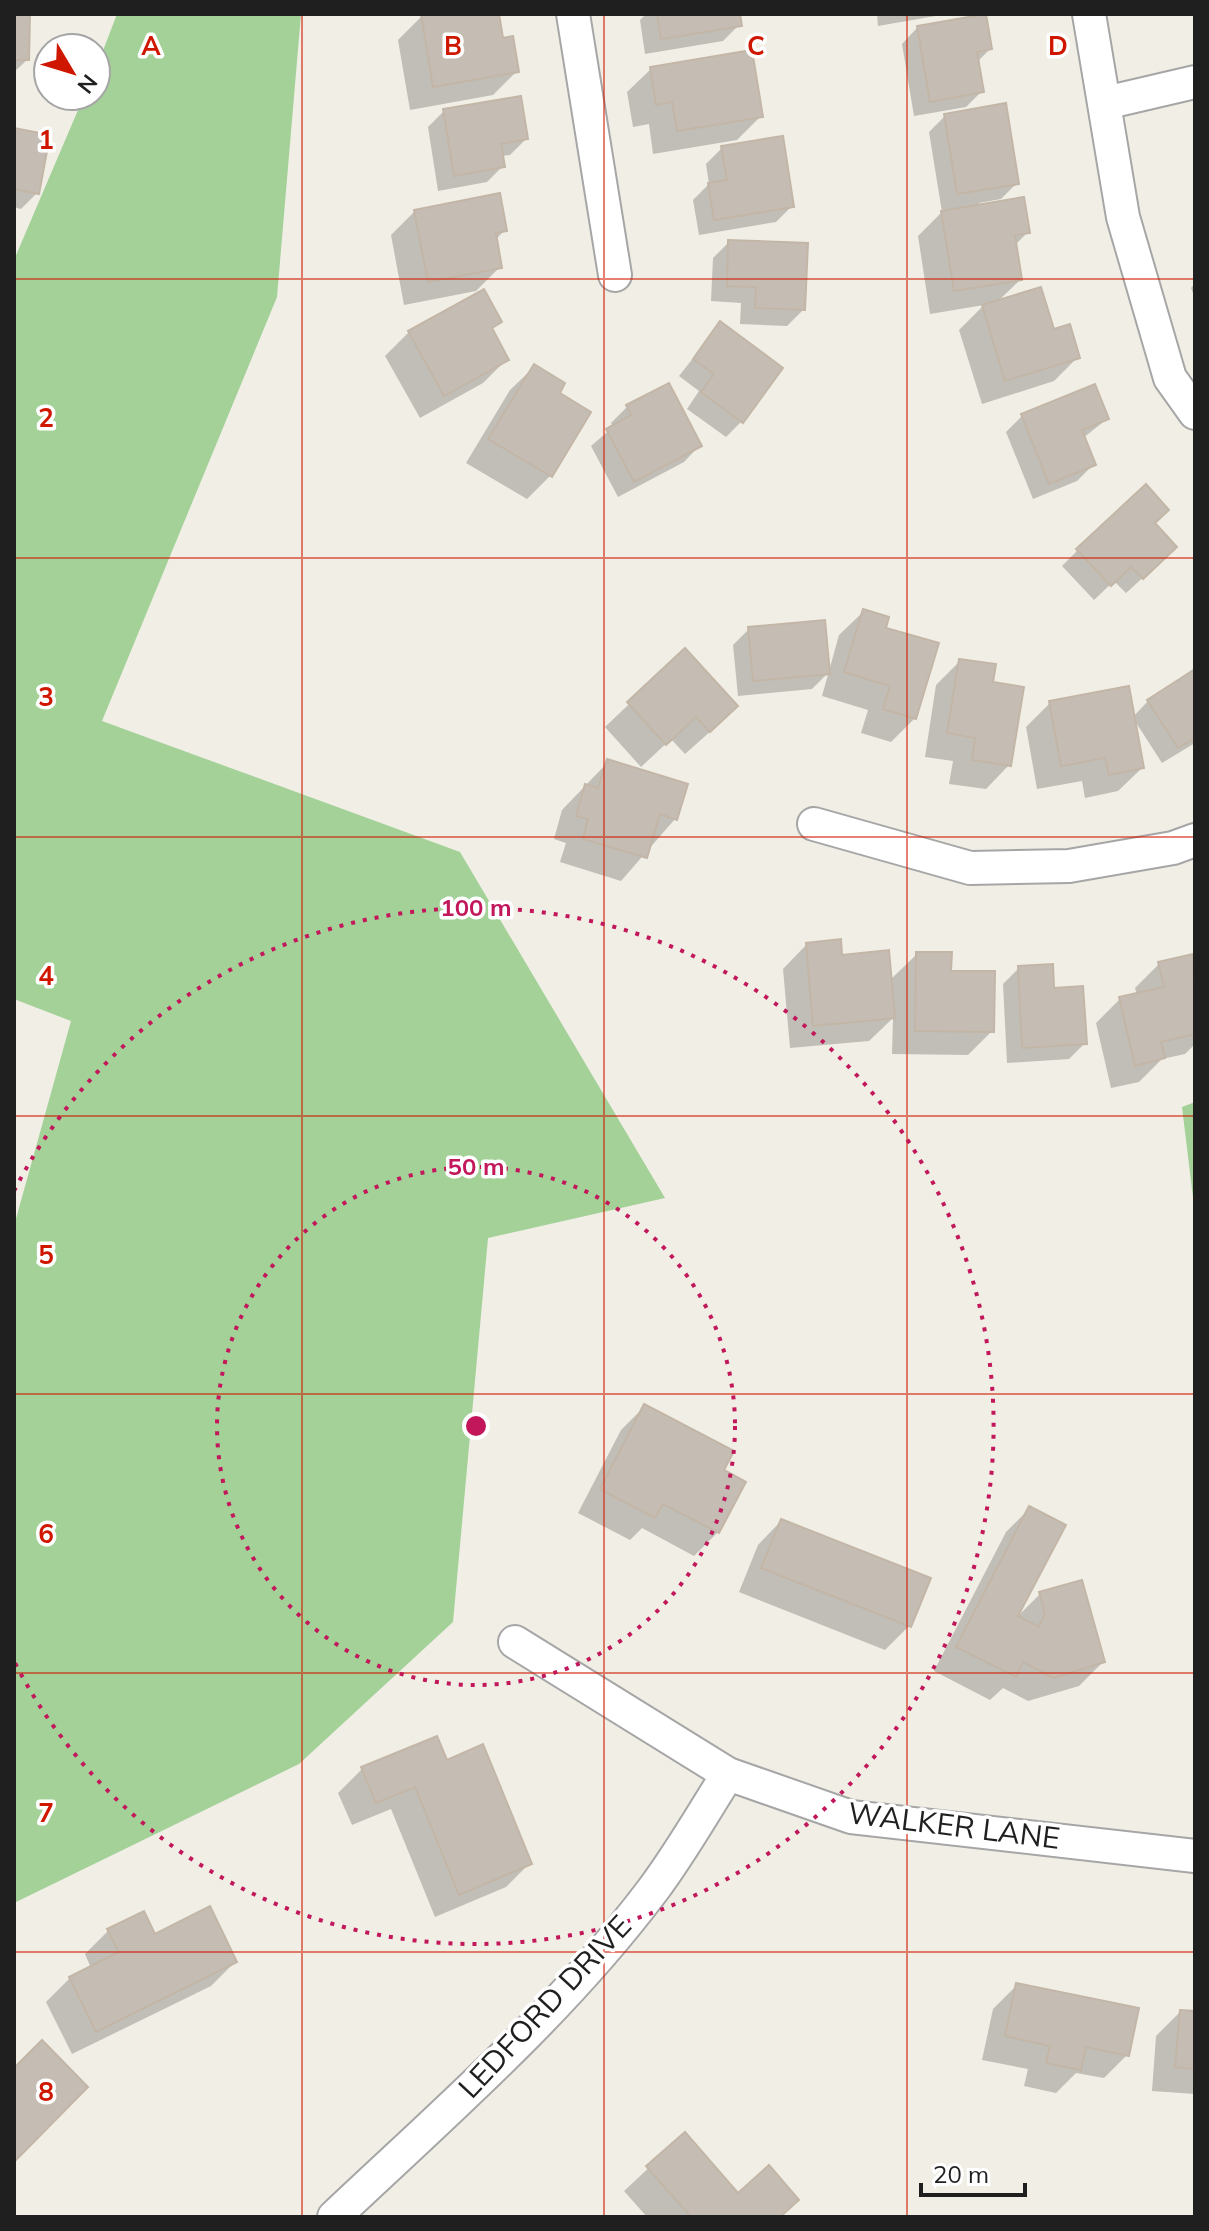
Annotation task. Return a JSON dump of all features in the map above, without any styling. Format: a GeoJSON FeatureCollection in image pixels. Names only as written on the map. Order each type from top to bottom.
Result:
{"type":"FeatureCollection","features":[{"type":"Feature","properties":{"kind":"street"},"geometry":{"type":"LineString","coordinates":[[573,14],[615,275]]}},
{"type":"Feature","properties":{"kind":"street"},"geometry":{"type":"LineString","coordinates":[[1089,14],[1123,217],[1170,378],[1195,413]]}},
{"type":"Feature","properties":{"kind":"street"},"geometry":{"type":"LineString","coordinates":[[1105,103],[1195,82]]}},
{"type":"Feature","properties":{"kind":"street"},"geometry":{"type":"LineString","coordinates":[[814,824],[970,868],[1069,866],[1173,848],[1195,840]]}},
{"type":"Feature","properties":{"kind":"street","name":"WALKER LANE"},"geometry":{"type":"LineString","coordinates":[[515,1642],[728,1774],[851,1817],[1195,1856]]}},
{"type":"Feature","properties":{"kind":"street","name":"LEDFORD DRIVE"},"geometry":{"type":"LineString","coordinates":[[334,2217],[526,2036],[586,1970],[653,1890],[728,1774]]}},
{"type":"Feature","properties":{"kind":"green space"},"geometry":{"type":"Polygon","coordinates":[[[117,14],[301,14],[277,297],[102,721],[460,852],[665,1198],[488,1238],[453,1622],[299,1764],[14,1903],[14,1226],[71,1021],[14,999],[14,260],[77,112],[112,112],[110,32],[117,14]]]}},
{"type":"Feature","properties":{"kind":"green space"},"geometry":{"type":"Polygon","coordinates":[[[1195,1102],[1195,1214],[1182,1107],[1195,1102]]]}},
{"type":"Feature","properties":{"kind":"building"},"geometry":{"type":"Polygon","coordinates":[[[14,14],[30,14],[29,60],[14,60],[14,14]]]}},
{"type":"Feature","properties":{"kind":"building"},"geometry":{"type":"Polygon","coordinates":[[[421,14],[499,14],[503,38],[513,36],[519,72],[433,87],[421,14]]]}},
{"type":"Feature","properties":{"kind":"building"},"geometry":{"type":"Polygon","coordinates":[[[657,14],[740,14],[742,26],[661,39],[657,14]]]}},
{"type":"Feature","properties":{"kind":"building"},"geometry":{"type":"Polygon","coordinates":[[[986,14],[992,49],[977,52],[984,92],[930,102],[917,26],[986,14]]]}},
{"type":"Feature","properties":{"kind":"building"},"geometry":{"type":"Polygon","coordinates":[[[752,50],[763,117],[677,131],[672,102],[656,105],[650,67],[752,50]]]}},
{"type":"Feature","properties":{"kind":"building"},"geometry":{"type":"Polygon","coordinates":[[[521,96],[528,139],[501,144],[505,167],[454,176],[443,109],[521,96]]]}},
{"type":"Feature","properties":{"kind":"building"},"geometry":{"type":"Polygon","coordinates":[[[1006,103],[1019,184],[957,194],[944,114],[1006,103]]]}},
{"type":"Feature","properties":{"kind":"building"},"geometry":{"type":"Polygon","coordinates":[[[14,128],[50,135],[39,194],[14,189],[14,128]]]}},
{"type":"Feature","properties":{"kind":"building"},"geometry":{"type":"Polygon","coordinates":[[[783,136],[794,207],[714,220],[708,183],[727,180],[721,146],[783,136]]]}},
{"type":"Feature","properties":{"kind":"building"},"geometry":{"type":"Polygon","coordinates":[[[500,193],[507,231],[496,233],[502,268],[428,282],[414,210],[500,193]]]}},
{"type":"Feature","properties":{"kind":"building"},"geometry":{"type":"Polygon","coordinates":[[[1024,197],[1030,233],[1015,235],[1022,280],[954,291],[941,211],[1024,197]]]}},
{"type":"Feature","properties":{"kind":"building"},"geometry":{"type":"Polygon","coordinates":[[[728,240],[808,243],[805,310],[755,308],[756,287],[727,286],[728,240]]]}},
{"type":"Feature","properties":{"kind":"building"},"geometry":{"type":"Polygon","coordinates":[[[1041,287],[1054,329],[1070,324],[1080,358],[1005,381],[982,305],[1041,287]]]}},
{"type":"Feature","properties":{"kind":"building"},"geometry":{"type":"Polygon","coordinates":[[[484,289],[502,322],[492,328],[509,360],[444,396],[408,331],[484,289]]]}},
{"type":"Feature","properties":{"kind":"building"},"geometry":{"type":"Polygon","coordinates":[[[720,321],[783,368],[743,423],[701,392],[714,374],[693,359],[720,321]]]}},
{"type":"Feature","properties":{"kind":"building"},"geometry":{"type":"Polygon","coordinates":[[[534,364],[565,383],[560,393],[591,412],[552,477],[488,439],[534,364]]]}},
{"type":"Feature","properties":{"kind":"building"},"geometry":{"type":"Polygon","coordinates":[[[669,383],[702,446],[634,482],[606,429],[631,415],[626,405],[669,383]]]}},
{"type":"Feature","properties":{"kind":"building"},"geometry":{"type":"Polygon","coordinates":[[[1095,384],[1109,419],[1082,430],[1096,465],[1049,484],[1021,414],[1095,384]]]}},
{"type":"Feature","properties":{"kind":"building"},"geometry":{"type":"Polygon","coordinates":[[[1146,484],[1169,510],[1155,523],[1177,547],[1143,579],[1131,567],[1111,586],[1076,549],[1146,484]]]}},
{"type":"Feature","properties":{"kind":"building"},"geometry":{"type":"Polygon","coordinates":[[[863,609],[889,617],[886,628],[939,643],[916,719],[883,709],[890,686],[844,672],[863,609]]]}},
{"type":"Feature","properties":{"kind":"building"},"geometry":{"type":"Polygon","coordinates":[[[825,620],[830,674],[753,681],[748,627],[825,620]]]}},
{"type":"Feature","properties":{"kind":"building"},"geometry":{"type":"Polygon","coordinates":[[[685,648],[738,706],[710,732],[696,717],[666,745],[627,702],[685,648]]]}},
{"type":"Feature","properties":{"kind":"building"},"geometry":{"type":"Polygon","coordinates":[[[959,659],[996,664],[993,682],[1024,687],[1011,766],[972,760],[975,738],[947,733],[959,659]]]}},
{"type":"Feature","properties":{"kind":"building"},"geometry":{"type":"Polygon","coordinates":[[[1195,669],[1195,738],[1178,748],[1147,700],[1195,669]]]}},
{"type":"Feature","properties":{"kind":"building"},"geometry":{"type":"Polygon","coordinates":[[[1129,686],[1144,768],[1109,775],[1105,758],[1061,766],[1049,701],[1129,686]]]}},
{"type":"Feature","properties":{"kind":"building"},"geometry":{"type":"Polygon","coordinates":[[[607,759],[688,784],[677,820],[660,814],[647,858],[583,839],[588,819],[576,816],[585,784],[598,788],[607,759]]]}},
{"type":"Feature","properties":{"kind":"building"},"geometry":{"type":"Polygon","coordinates":[[[841,939],[842,955],[889,950],[895,1018],[813,1026],[806,943],[841,939]]]}},
{"type":"Feature","properties":{"kind":"building"},"geometry":{"type":"Polygon","coordinates":[[[916,952],[952,952],[951,971],[995,971],[994,1032],[915,1031],[916,952]]]}},
{"type":"Feature","properties":{"kind":"building"},"geometry":{"type":"Polygon","coordinates":[[[1193,954],[1195,1034],[1161,1042],[1165,1058],[1135,1066],[1119,997],[1164,987],[1158,962],[1193,954]]]}},
{"type":"Feature","properties":{"kind":"building"},"geometry":{"type":"Polygon","coordinates":[[[1053,964],[1054,988],[1083,986],[1087,1044],[1022,1048],[1018,966],[1053,964]]]}},
{"type":"Feature","properties":{"kind":"building"},"geometry":{"type":"Polygon","coordinates":[[[644,1404],[734,1451],[724,1470],[746,1482],[719,1533],[663,1504],[655,1518],[600,1489],[644,1404]]]}},
{"type":"Feature","properties":{"kind":"building"},"geometry":{"type":"Polygon","coordinates":[[[1029,1506],[1066,1525],[1018,1616],[1039,1627],[1045,1614],[1039,1592],[1082,1580],[1105,1662],[1053,1678],[1023,1662],[1016,1677],[956,1647],[1029,1506]]]}},
{"type":"Feature","properties":{"kind":"building"},"geometry":{"type":"Polygon","coordinates":[[[781,1519],[931,1578],[911,1627],[761,1568],[781,1519]]]}},
{"type":"Feature","properties":{"kind":"building"},"geometry":{"type":"Polygon","coordinates":[[[437,1736],[447,1760],[483,1744],[532,1864],[459,1895],[415,1787],[376,1803],[361,1767],[437,1736]]]}},
{"type":"Feature","properties":{"kind":"building"},"geometry":{"type":"Polygon","coordinates":[[[210,1906],[237,1962],[96,2032],[69,1977],[119,1952],[107,1929],[144,1911],[155,1934],[210,1906]]]}},
{"type":"Feature","properties":{"kind":"building"},"geometry":{"type":"Polygon","coordinates":[[[1016,1983],[1139,2008],[1129,2056],[1086,2047],[1081,2070],[1046,2063],[1050,2046],[1005,2036],[1016,1983]]]}},
{"type":"Feature","properties":{"kind":"building"},"geometry":{"type":"Polygon","coordinates":[[[1180,2010],[1195,2011],[1195,2069],[1175,2067],[1180,2010]]]}},
{"type":"Feature","properties":{"kind":"building"},"geometry":{"type":"Polygon","coordinates":[[[42,2040],[88,2087],[14,2162],[14,2068],[42,2040]]]}},
{"type":"Feature","properties":{"kind":"building"},"geometry":{"type":"Polygon","coordinates":[[[685,2132],[738,2193],[769,2165],[799,2200],[780,2217],[691,2217],[646,2166],[685,2132]]]}}]}
